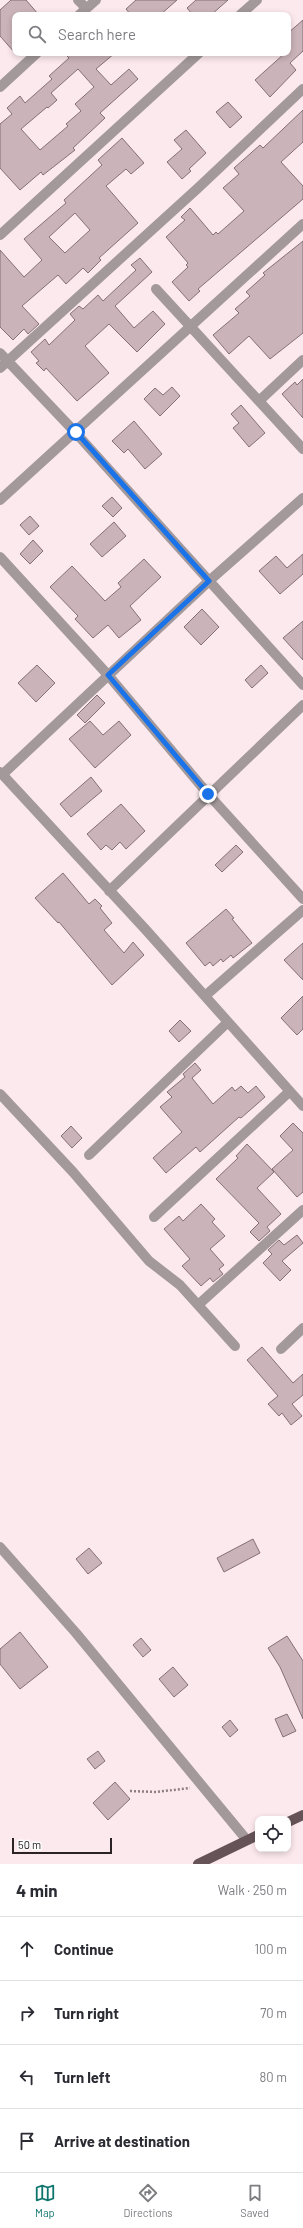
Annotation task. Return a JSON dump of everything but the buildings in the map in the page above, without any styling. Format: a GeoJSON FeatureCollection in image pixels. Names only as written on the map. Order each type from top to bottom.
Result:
{"type":"FeatureCollection","features":[{"type":"Feature","properties":{"kind":"main road"},"geometry":{"type":"LineString","coordinates":[[291,1821],[303,1815]]}},
{"type":"Feature","properties":{"kind":"main road"},"geometry":{"type":"LineString","coordinates":[[198,1864],[246,1839],[255,1836]]}},
{"type":"Feature","properties":{"kind":"street"},"geometry":{"type":"LineString","coordinates":[[78,0],[82,12],[96,0]]}},
{"type":"Feature","properties":{"kind":"street"},"geometry":{"type":"LineString","coordinates":[[243,12],[257,0]]}},
{"type":"Feature","properties":{"kind":"street"},"geometry":{"type":"LineString","coordinates":[[0,87],[34,56]]}},
{"type":"Feature","properties":{"kind":"street"},"geometry":{"type":"LineString","coordinates":[[0,235],[196,56]]}},
{"type":"Feature","properties":{"kind":"street"},"geometry":{"type":"LineString","coordinates":[[4,365],[198,188],[303,89]]}},
{"type":"Feature","properties":{"kind":"street"},"geometry":{"type":"LineString","coordinates":[[0,500],[303,224]]}},
{"type":"Feature","properties":{"kind":"street"},"geometry":{"type":"LineString","coordinates":[[156,288],[303,449]]}},
{"type":"Feature","properties":{"kind":"street"},"geometry":{"type":"LineString","coordinates":[[0,353],[4,365],[76,432],[303,685]]}},
{"type":"Feature","properties":{"kind":"street"},"geometry":{"type":"LineString","coordinates":[[259,401],[303,360]]}},
{"type":"Feature","properties":{"kind":"street"},"geometry":{"type":"LineString","coordinates":[[303,498],[209,581],[2,773],[303,1106]]}},
{"type":"Feature","properties":{"kind":"street"},"geometry":{"type":"LineString","coordinates":[[0,557],[108,675],[208,794],[303,899]]}},
{"type":"Feature","properties":{"kind":"street"},"geometry":{"type":"LineString","coordinates":[[109,890],[303,705]]}},
{"type":"Feature","properties":{"kind":"street"},"geometry":{"type":"LineString","coordinates":[[205,996],[303,910]]}},
{"type":"Feature","properties":{"kind":"street"},"geometry":{"type":"LineString","coordinates":[[89,1155],[228,1022]]}},
{"type":"Feature","properties":{"kind":"street"},"geometry":{"type":"LineString","coordinates":[[154,1217],[289,1092]]}},
{"type":"Feature","properties":{"kind":"street"},"geometry":{"type":"LineString","coordinates":[[0,1094],[73,1172],[149,1260],[180,1285],[235,1346]]}},
{"type":"Feature","properties":{"kind":"street"},"geometry":{"type":"LineString","coordinates":[[198,1306],[303,1210]]}},
{"type":"Feature","properties":{"kind":"street"},"geometry":{"type":"LineString","coordinates":[[281,1349],[303,1328]]}},
{"type":"Feature","properties":{"kind":"street"},"geometry":{"type":"LineString","coordinates":[[0,1547],[76,1633],[246,1839]]}},
{"type":"Feature","properties":{"kind":"path"},"geometry":{"type":"LineString","coordinates":[[130,1791],[156,1792],[186,1788],[204,1789]]}},
{"type":"Feature","properties":{"kind":"route"},"geometry":{"type":"LineString","coordinates":[[76,432],[209,581],[108,675],[208,794]]}}]}
